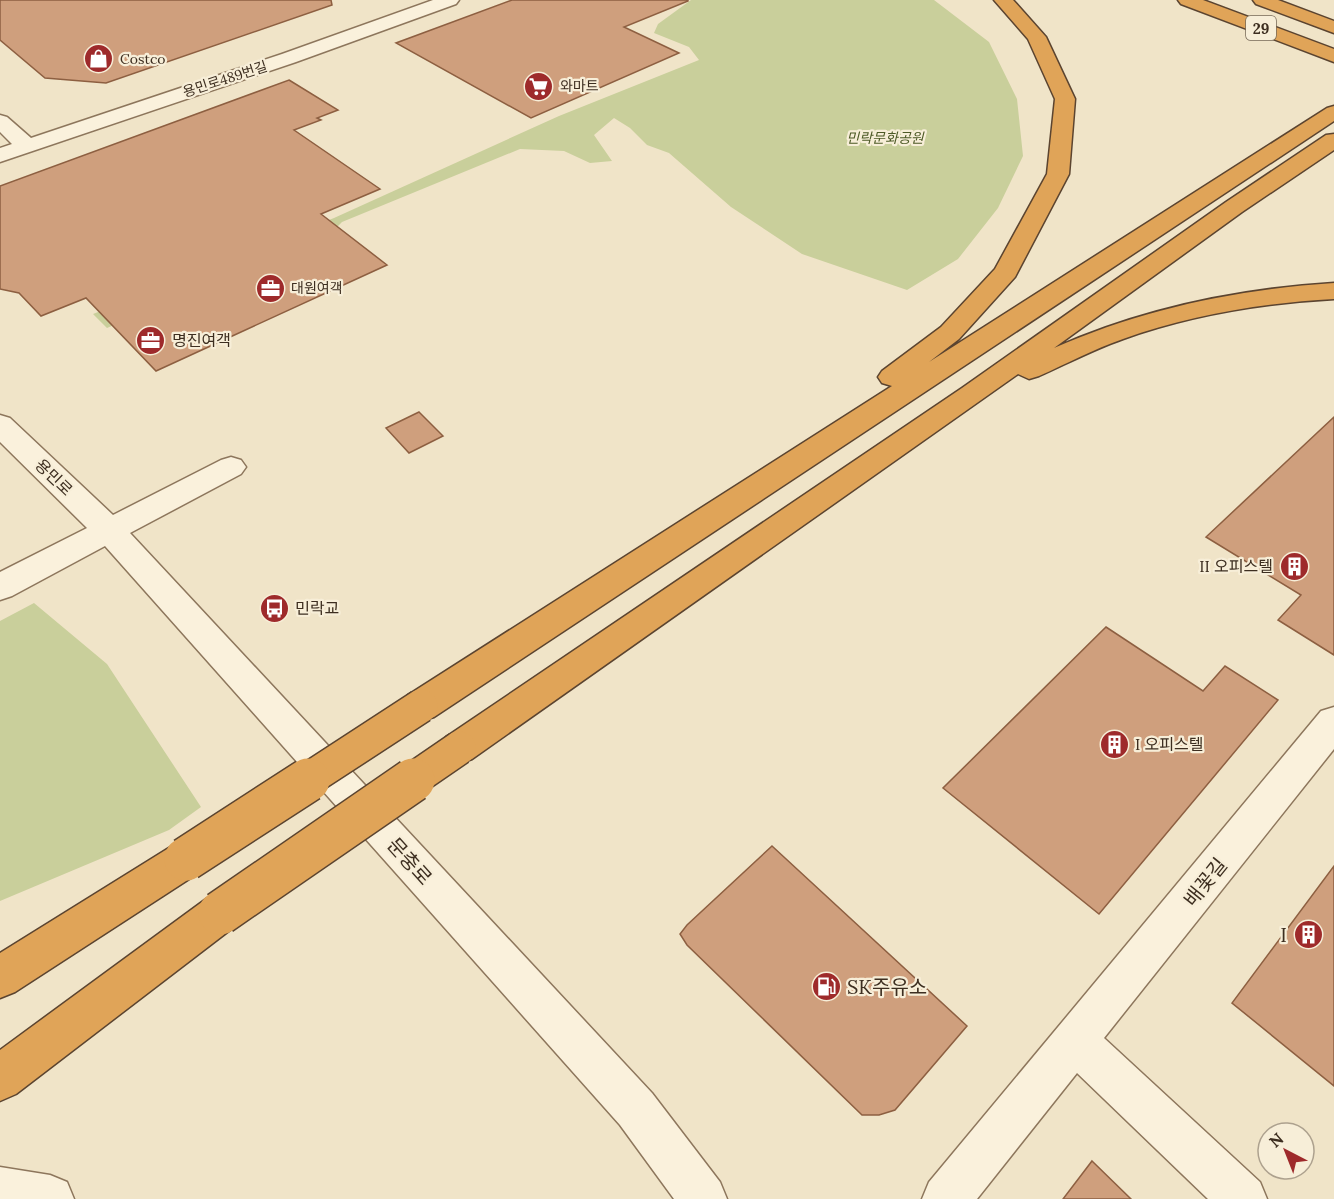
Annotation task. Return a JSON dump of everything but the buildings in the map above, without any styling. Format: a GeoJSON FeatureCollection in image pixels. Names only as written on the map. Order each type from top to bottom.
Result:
{"type":"FeatureCollection","features":[{"type":"Feature","properties":{"kind":"highway"},"geometry":{"type":"LineString","coordinates":[[684,536],[950,333],[1006,272],[1058,174],[1065,99],[1037,37],[1003,0]]}},
{"type":"Feature","properties":{"kind":"highway","name":"29"},"geometry":{"type":"LineString","coordinates":[[1187,0],[1334,56]]}},
{"type":"Feature","properties":{"kind":"highway","name":"29"},"geometry":{"type":"LineString","coordinates":[[1262,0],[1334,27]]}},
{"type":"Feature","properties":{"kind":"highway"},"geometry":{"type":"LineString","coordinates":[[0,977],[186,859],[1334,112]]}},
{"type":"Feature","properties":{"kind":"highway"},"geometry":{"type":"LineString","coordinates":[[0,1078],[220,913],[972,394],[1234,207],[1334,140]]}},
{"type":"Feature","properties":{"kind":"highway"},"geometry":{"type":"LineString","coordinates":[[972,394],[1124,329],[1209,307],[1299,293],[1334,291]]}},
{"type":"Feature","properties":{"kind":"street","name":"용민로489번길"},"geometry":{"type":"LineString","coordinates":[[0,155],[303,53],[450,0]]}},
{"type":"Feature","properties":{"kind":"street"},"geometry":{"type":"LineString","coordinates":[[398,19],[442,10],[472,0]]}},
{"type":"Feature","properties":{"kind":"street"},"geometry":{"type":"LineString","coordinates":[[366,31],[367,39],[380,46]]}},
{"type":"Feature","properties":{"kind":"street"},"geometry":{"type":"LineString","coordinates":[[303,53],[320,56],[334,63]]}},
{"type":"Feature","properties":{"kind":"street"},"geometry":{"type":"LineString","coordinates":[[0,121],[26,145]]}},
{"type":"Feature","properties":{"kind":"street","name":"용민로"},"geometry":{"type":"LineString","coordinates":[[0,425],[109,530]]}},
{"type":"Feature","properties":{"kind":"street"},"geometry":{"type":"LineString","coordinates":[[0,587],[231,467]]}},
{"type":"Feature","properties":{"kind":"street","name":"문충로"},"geometry":{"type":"LineString","coordinates":[[109,530],[636,1108],[703,1199]]}},
{"type":"Feature","properties":{"kind":"street","name":"배꽃길"},"geometry":{"type":"LineString","coordinates":[[946,1199],[1334,722]]}},
{"type":"Feature","properties":{"kind":"street"},"geometry":{"type":"LineString","coordinates":[[1075,1041],[1243,1199]]}},
{"type":"Feature","properties":{"kind":"street"},"geometry":{"type":"LineString","coordinates":[[0,1191],[50,1199]]}},
{"type":"Feature","properties":{"kind":"green space","name":"민락문화공원"},"geometry":{"type":"Polygon","coordinates":[[[691,0],[934,0],[989,42],[1017,99],[1023,156],[998,208],[958,259],[907,290],[802,254],[731,207],[669,153],[647,145],[630,128],[614,118],[594,135],[612,161],[590,163],[564,151],[520,149],[342,222],[336,228],[107,328],[93,314],[334,218],[559,116],[699,60],[689,47],[654,33],[658,24],[691,0]]]}},
{"type":"Feature","properties":{"kind":"green space"},"geometry":{"type":"Polygon","coordinates":[[[34,603],[107,664],[201,807],[169,830],[0,901],[0,621],[34,603]]]}},
{"type":"Feature","properties":{"kind":"place","name":"Costco"},"geometry":{"type":"Point","coordinates":[99,59]}},
{"type":"Feature","properties":{"kind":"place","name":"와마트"},"geometry":{"type":"Point","coordinates":[539,86]}},
{"type":"Feature","properties":{"kind":"place","name":"대원여객"},"geometry":{"type":"Point","coordinates":[270,288]}},
{"type":"Feature","properties":{"kind":"place","name":"명진여객"},"geometry":{"type":"Point","coordinates":[151,340]}},
{"type":"Feature","properties":{"kind":"place","name":"II 오피스텔"},"geometry":{"type":"Point","coordinates":[1294,566]}},
{"type":"Feature","properties":{"kind":"place","name":"민락교"},"geometry":{"type":"Point","coordinates":[274,608]}},
{"type":"Feature","properties":{"kind":"place","name":"I 오피스텔"},"geometry":{"type":"Point","coordinates":[1114,744]}},
{"type":"Feature","properties":{"kind":"place","name":"I"},"geometry":{"type":"Point","coordinates":[1308,934]}},
{"type":"Feature","properties":{"kind":"place","name":"SK주유소"},"geometry":{"type":"Point","coordinates":[826,986]}}]}
